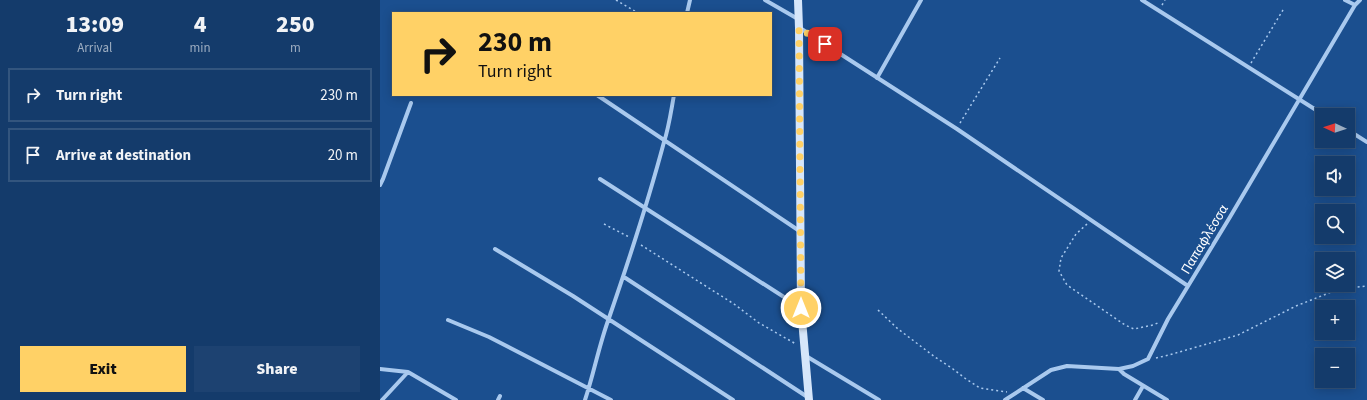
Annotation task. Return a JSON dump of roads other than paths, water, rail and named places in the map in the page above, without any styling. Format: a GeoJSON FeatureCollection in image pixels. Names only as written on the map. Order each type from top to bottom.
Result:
{"type":"FeatureCollection","features":[{"type":"Feature","properties":{"kind":"street"},"geometry":{"type":"LineString","coordinates":[[687,12],[690,0]]}},
{"type":"Feature","properties":{"kind":"street"},"geometry":{"type":"LineString","coordinates":[[765,0],[877,78],[1037,182],[1188,286]]}},
{"type":"Feature","properties":{"kind":"street"},"geometry":{"type":"LineString","coordinates":[[798,0],[801,308],[809,399]]}},
{"type":"Feature","properties":{"kind":"street"},"geometry":{"type":"LineString","coordinates":[[877,78],[921,0]]}},
{"type":"Feature","properties":{"kind":"street"},"geometry":{"type":"LineString","coordinates":[[1142,0],[1315,109]]}},
{"type":"Feature","properties":{"kind":"street"},"geometry":{"type":"LineString","coordinates":[[1345,0],[1355,5]]}},
{"type":"Feature","properties":{"kind":"street","name":"Παπαφλέσσα"},"geometry":{"type":"LineString","coordinates":[[1119,369],[1133,366],[1148,359],[1168,319],[1300,100],[1355,5],[1360,0]]}},
{"type":"Feature","properties":{"kind":"street"},"geometry":{"type":"LineString","coordinates":[[598,96],[800,232]]}},
{"type":"Feature","properties":{"kind":"street"},"geometry":{"type":"LineString","coordinates":[[585,400],[590,388],[608,320],[624,277],[665,141],[674,96]]}},
{"type":"Feature","properties":{"kind":"street"},"geometry":{"type":"LineString","coordinates":[[380,185],[412,103]]}},
{"type":"Feature","properties":{"kind":"street"},"geometry":{"type":"LineString","coordinates":[[1355,134],[1367,142]]}},
{"type":"Feature","properties":{"kind":"street"},"geometry":{"type":"LineString","coordinates":[[600,179],[801,308]]}},
{"type":"Feature","properties":{"kind":"street"},"geometry":{"type":"LineString","coordinates":[[495,249],[573,296],[733,400]]}},
{"type":"Feature","properties":{"kind":"street"},"geometry":{"type":"LineString","coordinates":[[624,277],[809,399]]}},
{"type":"Feature","properties":{"kind":"street"},"geometry":{"type":"LineString","coordinates":[[448,320],[489,337],[612,400]]}},
{"type":"Feature","properties":{"kind":"street"},"geometry":{"type":"LineString","coordinates":[[805,352],[879,400]]}},
{"type":"Feature","properties":{"kind":"street"},"geometry":{"type":"LineString","coordinates":[[1005,400],[1051,370],[1067,366],[1119,369],[1124,374],[1166,400]]}},
{"type":"Feature","properties":{"kind":"street"},"geometry":{"type":"LineString","coordinates":[[380,368],[408,372],[456,400]]}},
{"type":"Feature","properties":{"kind":"street"},"geometry":{"type":"LineString","coordinates":[[382,400],[408,372]]}},
{"type":"Feature","properties":{"kind":"street"},"geometry":{"type":"LineString","coordinates":[[1135,400],[1144,386]]}},
{"type":"Feature","properties":{"kind":"street"},"geometry":{"type":"LineString","coordinates":[[1024,388],[1043,400]]}}]}
